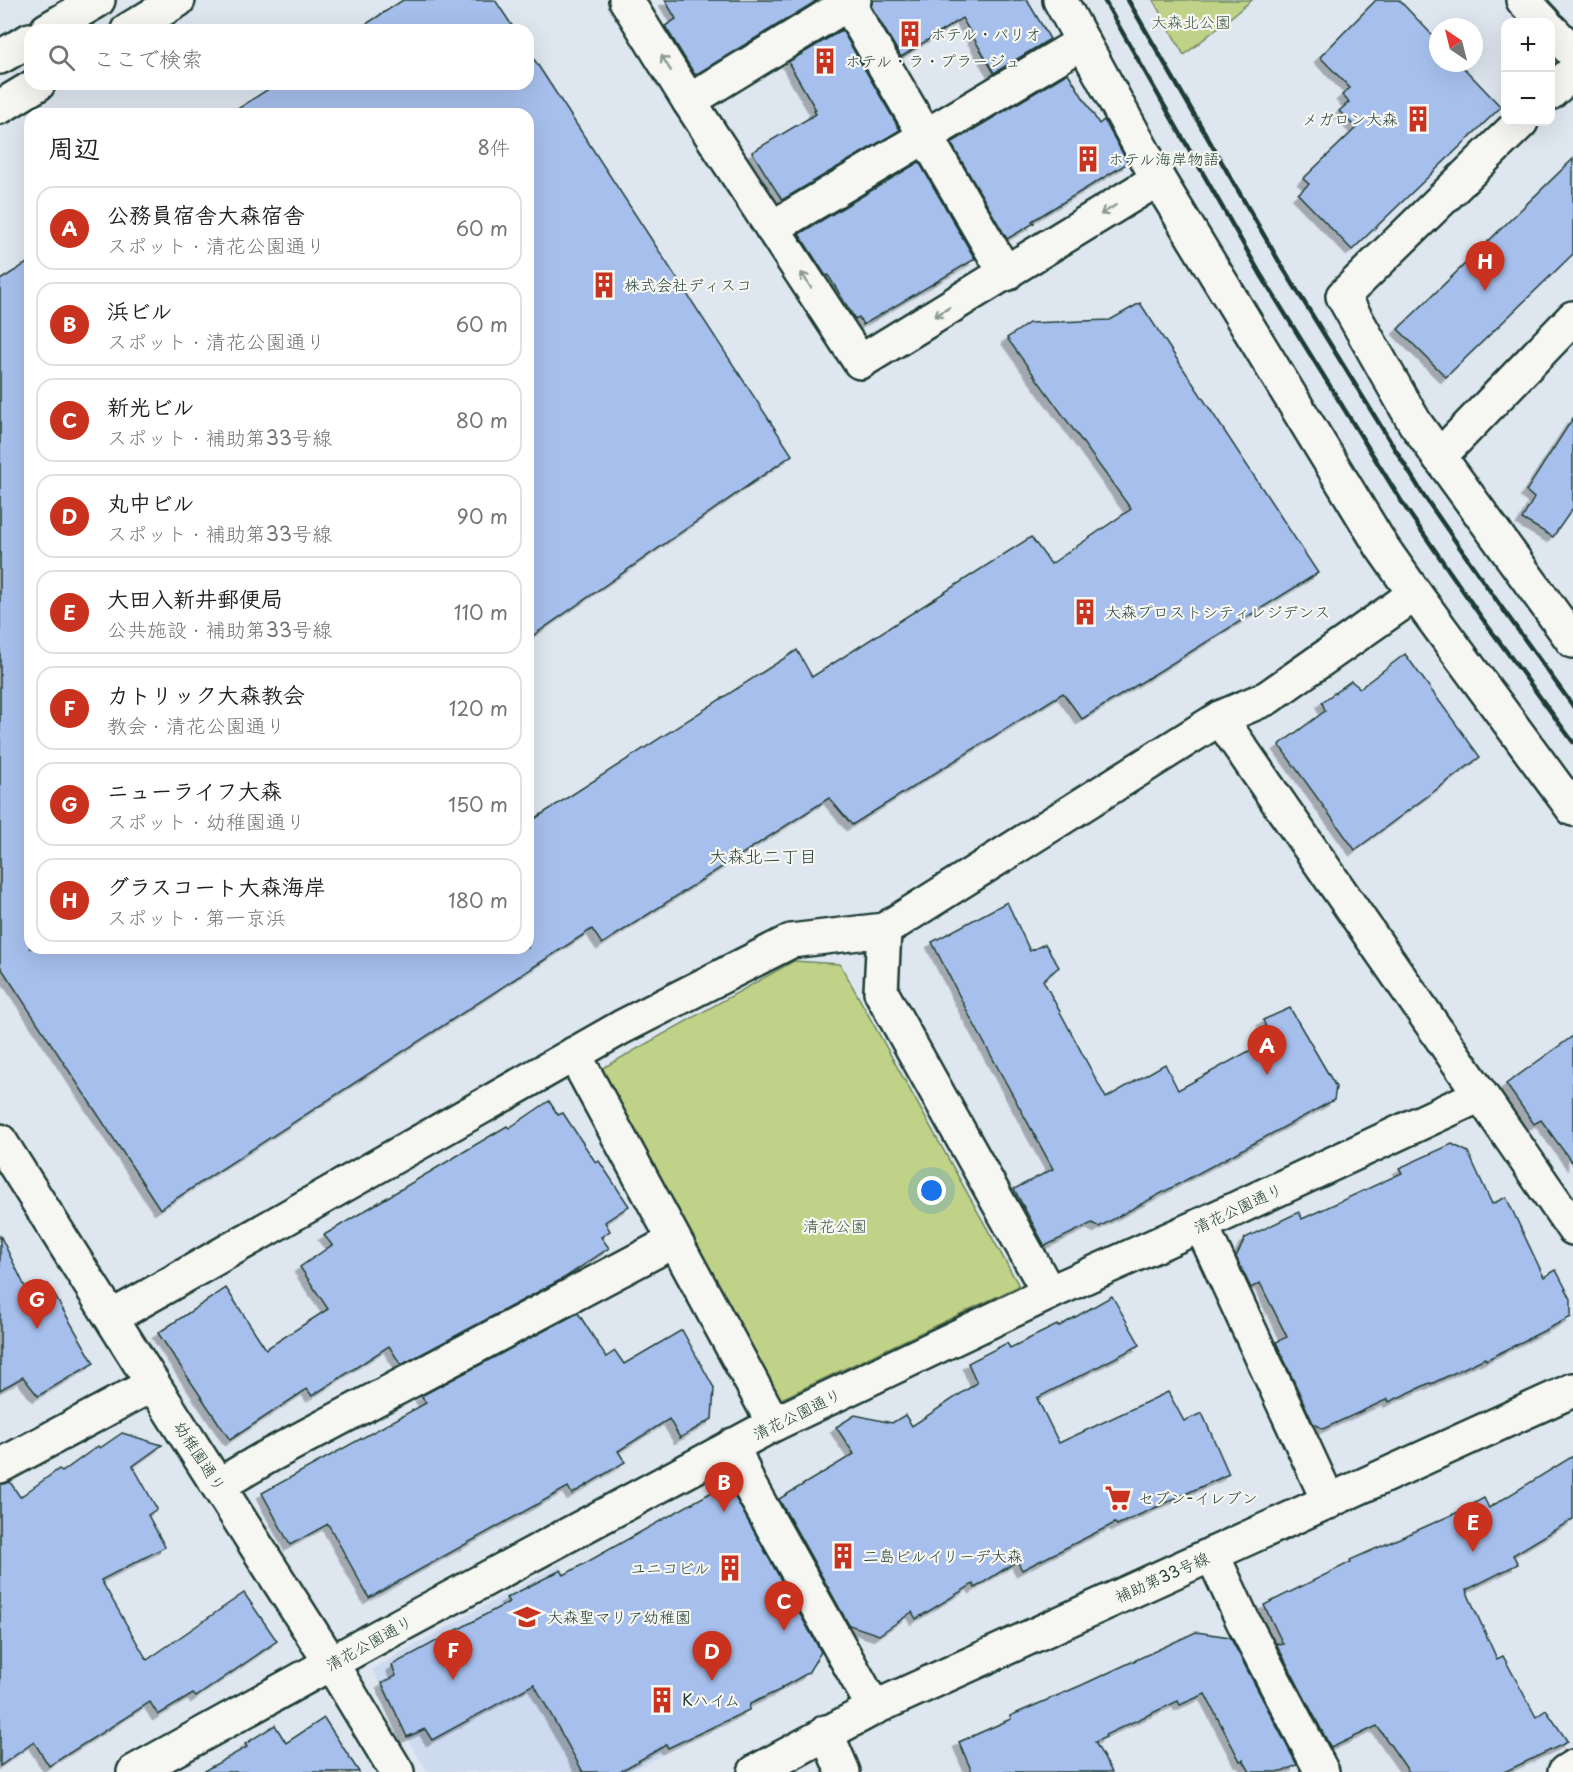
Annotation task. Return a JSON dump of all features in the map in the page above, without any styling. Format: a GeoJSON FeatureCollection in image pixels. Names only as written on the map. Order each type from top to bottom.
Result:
{"type":"FeatureCollection","features":[{"type":"Feature","properties":{"kind":"main road"},"geometry":{"type":"LineString","coordinates":[[138,24],[178,0]]}},
{"type":"Feature","properties":{"kind":"main road"},"geometry":{"type":"LineString","coordinates":[[626,0],[689,101],[860,362],[1158,179]]}},
{"type":"Feature","properties":{"kind":"main road"},"geometry":{"type":"LineString","coordinates":[[1060,0],[1158,179],[1382,547],[1573,809]]}},
{"type":"Feature","properties":{"kind":"main road"},"geometry":{"type":"LineString","coordinates":[[1523,0],[1541,18]]}},
{"type":"Feature","properties":{"kind":"main road"},"geometry":{"type":"LineString","coordinates":[[689,101],[850,1],[1006,274]]}},
{"type":"Feature","properties":{"kind":"main road"},"geometry":{"type":"LineString","coordinates":[[1555,33],[1573,52]]}},
{"type":"Feature","properties":{"kind":"main road"},"geometry":{"type":"LineString","coordinates":[[772,228],[1083,42]]}},
{"type":"Feature","properties":{"kind":"main road"},"geometry":{"type":"LineString","coordinates":[[0,57],[24,43]]}},
{"type":"Feature","properties":{"kind":"main road"},"geometry":{"type":"LineString","coordinates":[[1555,89],[1573,72]]}},
{"type":"Feature","properties":{"kind":"main road"},"geometry":{"type":"LineString","coordinates":[[0,107],[28,90]]}},
{"type":"Feature","properties":{"kind":"main road"},"geometry":{"type":"LineString","coordinates":[[1517,126],[1343,296],[1415,423],[1573,641]]}},
{"type":"Feature","properties":{"kind":"main road"},"geometry":{"type":"LineString","coordinates":[[1439,457],[1573,318]]}},
{"type":"Feature","properties":{"kind":"main road"},"geometry":{"type":"LineString","coordinates":[[112,1317],[622,1027],[791,941],[884,930],[1220,718],[1267,698],[1415,594]]}},
{"type":"Feature","properties":{"kind":"main road"},"geometry":{"type":"LineString","coordinates":[[1220,718],[1573,1228]]}},
{"type":"Feature","properties":{"kind":"main road"},"geometry":{"type":"LineString","coordinates":[[884,930],[881,992],[1049,1293]]}},
{"type":"Feature","properties":{"kind":"main road"},"geometry":{"type":"LineString","coordinates":[[574,1054],[774,1424]]}},
{"type":"Feature","properties":{"kind":"main road","name":"清花公園通り"},"geometry":{"type":"LineString","coordinates":[[134,1772],[774,1424],[1049,1293],[1480,1095]]}},
{"type":"Feature","properties":{"kind":"main road","name":"幼稚園通り"},"geometry":{"type":"LineString","coordinates":[[0,1141],[398,1772]]}},
{"type":"Feature","properties":{"kind":"main road"},"geometry":{"type":"LineString","coordinates":[[1201,1225],[1329,1502]]}},
{"type":"Feature","properties":{"kind":"main road"},"geometry":{"type":"LineString","coordinates":[[219,1485],[265,1458],[674,1241]]}},
{"type":"Feature","properties":{"kind":"main road"},"geometry":{"type":"LineString","coordinates":[[0,1466],[153,1384]]}},
{"type":"Feature","properties":{"kind":"main road","name":"補助第33号線"},"geometry":{"type":"LineString","coordinates":[[755,1772],[874,1708],[1573,1390]]}},
{"type":"Feature","properties":{"kind":"main road"},"geometry":{"type":"LineString","coordinates":[[733,1445],[748,1483],[874,1708]]}},
{"type":"Feature","properties":{"kind":"main road"},"geometry":{"type":"LineString","coordinates":[[1212,1554],[1322,1772]]}},
{"type":"Feature","properties":{"kind":"main road"},"geometry":{"type":"LineString","coordinates":[[826,1732],[843,1772]]}},
{"type":"Feature","properties":{"kind":"main road"},"geometry":{"type":"LineString","coordinates":[[1565,1772],[1573,1767]]}},
{"type":"Feature","properties":{"kind":"shaded area","name":"大森聖マリア幼稚園"},"geometry":{"type":"Polygon","coordinates":[[[560,1564],[664,1754],[629,1772],[428,1772],[411,1745],[372,1669],[560,1564]]]}},
{"type":"Feature","properties":{"kind":"green space","name":"大森北公園"},"geometry":{"type":"Polygon","coordinates":[[[1153,0],[1252,0],[1184,55],[1153,0]]]}},
{"type":"Feature","properties":{"kind":"green space","name":"清花公園"},"geometry":{"type":"Polygon","coordinates":[[[794,961],[840,964],[1019,1286],[779,1400],[601,1069],[794,961]]]}},
{"type":"Feature","properties":{"kind":"building"},"geometry":{"type":"Polygon","coordinates":[[[403,0],[495,0],[511,24],[366,24],[403,0]]]}},
{"type":"Feature","properties":{"kind":"building"},"geometry":{"type":"Polygon","coordinates":[[[665,0],[818,0],[695,75],[665,26],[676,19],[665,0]]]}},
{"type":"Feature","properties":{"kind":"building"},"geometry":{"type":"Polygon","coordinates":[[[873,0],[1027,0],[1050,39],[994,73],[962,18],[901,57],[871,6],[873,0]]]}},
{"type":"Feature","properties":{"kind":"building","name":"メガロン大森"},"geometry":{"type":"Polygon","coordinates":[[[1376,0],[1399,0],[1429,32],[1429,72],[1468,72],[1501,107],[1352,250],[1298,194],[1309,184],[1303,179],[1356,128],[1339,111],[1349,102],[1342,95],[1350,88],[1320,57],[1376,0]]]}},
{"type":"Feature","properties":{"kind":"building"},"geometry":{"type":"Polygon","coordinates":[[[842,30],[900,130],[782,200],[752,152],[816,114],[814,111],[816,110],[788,62],[842,30]]]}},
{"type":"Feature","properties":{"kind":"building","name":"株式会社ディスコ"},"geometry":{"type":"Polygon","coordinates":[[[534,59],[792,455],[534,635],[534,108],[239,108],[267,90],[534,90],[534,59]]]}},
{"type":"Feature","properties":{"kind":"building"},"geometry":{"type":"Polygon","coordinates":[[[1068,73],[1099,124],[1104,120],[1128,163],[1032,221],[1034,223],[1007,239],[951,143],[1068,73]]]}},
{"type":"Feature","properties":{"kind":"building"},"geometry":{"type":"Polygon","coordinates":[[[1573,159],[1573,254],[1446,377],[1398,329],[1573,159]]]}},
{"type":"Feature","properties":{"kind":"building"},"geometry":{"type":"Polygon","coordinates":[[[919,162],[975,259],[863,325],[859,317],[855,319],[799,234],[919,162]]]}},
{"type":"Feature","properties":{"kind":"building","name":"大森プロストシティレジデンス"},"geometry":{"type":"Polygon","coordinates":[[[24,265],[24,954],[534,954],[534,819],[797,650],[812,677],[1031,537],[1051,564],[1131,509],[1007,338],[1029,323],[1110,320],[1140,303],[1318,573],[1082,719],[1063,693],[852,825],[829,798],[602,944],[592,929],[160,1209],[0,966],[0,280],[24,265]]]}},
{"type":"Feature","properties":{"kind":"building"},"geometry":{"type":"Polygon","coordinates":[[[1573,418],[1573,508],[1553,537],[1522,519],[1534,498],[1526,491],[1573,418]]]}},
{"type":"Feature","properties":{"kind":"building"},"geometry":{"type":"Polygon","coordinates":[[[1405,654],[1480,757],[1355,850],[1279,745],[1325,711],[1322,702],[1351,681],[1360,688],[1405,654]]]}},
{"type":"Feature","properties":{"kind":"building"},"geometry":{"type":"Polygon","coordinates":[[[1007,902],[1030,951],[1045,944],[1059,967],[1043,980],[1106,1098],[1165,1064],[1178,1090],[1271,1039],[1263,1020],[1290,1008],[1336,1087],[1334,1100],[1099,1227],[1092,1223],[1045,1246],[1014,1189],[1053,1169],[932,942],[1007,902]]]}},
{"type":"Feature","properties":{"kind":"building"},"geometry":{"type":"Polygon","coordinates":[[[1573,1036],[1573,1164],[1541,1120],[1534,1124],[1506,1084],[1573,1036]]]}},
{"type":"Feature","properties":{"kind":"building"},"geometry":{"type":"Polygon","coordinates":[[[549,1101],[558,1115],[563,1113],[596,1163],[599,1161],[629,1206],[605,1222],[610,1231],[601,1237],[609,1248],[564,1278],[401,1365],[389,1346],[312,1396],[307,1389],[230,1440],[158,1333],[226,1288],[266,1349],[328,1309],[300,1267],[332,1245],[324,1235],[507,1126],[509,1128],[549,1101]]]}},
{"type":"Feature","properties":{"kind":"building"},"geometry":{"type":"Polygon","coordinates":[[[1452,1144],[1468,1152],[1492,1204],[1506,1197],[1544,1277],[1556,1270],[1571,1299],[1571,1317],[1486,1360],[1485,1358],[1389,1402],[1388,1399],[1323,1429],[1313,1423],[1276,1342],[1287,1337],[1260,1283],[1251,1288],[1236,1257],[1245,1238],[1299,1212],[1302,1219],[1402,1173],[1399,1168],[1452,1144]]]}},
{"type":"Feature","properties":{"kind":"building"},"geometry":{"type":"Polygon","coordinates":[[[0,1235],[29,1295],[48,1284],[94,1363],[38,1396],[23,1377],[0,1390],[0,1235]]]}},
{"type":"Feature","properties":{"kind":"building"},"geometry":{"type":"Polygon","coordinates":[[[1112,1296],[1140,1345],[1037,1398],[1059,1443],[1168,1392],[1184,1421],[1202,1413],[1229,1474],[1117,1525],[1115,1523],[1022,1570],[1017,1561],[975,1588],[973,1584],[916,1619],[912,1612],[879,1635],[849,1625],[779,1499],[854,1454],[836,1427],[855,1415],[892,1423],[905,1415],[912,1426],[977,1383],[968,1363],[1007,1343],[1010,1348],[1057,1325],[1058,1327],[1112,1296]]]}},
{"type":"Feature","properties":{"kind":"building"},"geometry":{"type":"Polygon","coordinates":[[[578,1313],[606,1357],[615,1351],[624,1364],[682,1330],[714,1388],[712,1419],[680,1438],[669,1419],[618,1451],[625,1462],[572,1494],[568,1487],[369,1598],[328,1524],[290,1545],[262,1493],[426,1403],[421,1396],[578,1313]]]}},
{"type":"Feature","properties":{"kind":"building"},"geometry":{"type":"Polygon","coordinates":[[[122,1433],[162,1445],[133,1466],[157,1509],[148,1515],[165,1547],[101,1580],[147,1660],[244,1593],[277,1641],[196,1697],[193,1694],[158,1715],[150,1702],[49,1766],[34,1742],[0,1766],[0,1485],[10,1482],[20,1497],[59,1469],[62,1472],[98,1446],[100,1448],[122,1433]]]}},
{"type":"Feature","properties":{"kind":"building"},"geometry":{"type":"Polygon","coordinates":[[[1573,1456],[1573,1519],[1513,1555],[1518,1564],[1466,1590],[1497,1659],[1503,1656],[1536,1717],[1546,1710],[1568,1742],[1504,1772],[1409,1772],[1377,1726],[1331,1748],[1276,1643],[1283,1644],[1264,1605],[1351,1562],[1350,1560],[1456,1513],[1484,1498],[1489,1508],[1573,1456]]]}},
{"type":"Feature","properties":{"kind":"building"},"geometry":{"type":"Polygon","coordinates":[[[719,1488],[731,1490],[821,1652],[808,1673],[782,1689],[750,1704],[749,1710],[668,1748],[666,1745],[619,1772],[583,1772],[534,1684],[432,1740],[425,1729],[407,1737],[382,1683],[396,1676],[392,1665],[509,1602],[506,1598],[561,1570],[564,1575],[719,1488]]]}},
{"type":"Feature","properties":{"kind":"building"},"geometry":{"type":"Polygon","coordinates":[[[1196,1632],[1230,1637],[1297,1765],[1282,1772],[1250,1772],[1243,1760],[1240,1761],[1205,1694],[1180,1705],[1178,1701],[1105,1735],[1106,1737],[1095,1742],[1112,1772],[972,1772],[959,1742],[1011,1719],[1010,1716],[1196,1632]]]}},
{"type":"Feature","properties":{"kind":"building"},"geometry":{"type":"Polygon","coordinates":[[[324,1718],[359,1772],[202,1772],[247,1747],[245,1744],[275,1725],[286,1743],[324,1718]]]}},
{"type":"Feature","properties":{"kind":"railway"},"geometry":{"type":"LineString","coordinates":[[1104,0],[1261,275],[1405,507],[1479,614],[1573,742]]}},
{"type":"Feature","properties":{"kind":"railway"},"geometry":{"type":"LineString","coordinates":[[1128,0],[1280,263],[1424,496],[1573,706]]}},
{"type":"Feature","properties":{"kind":"place","name":"ホテル・パリオ"},"geometry":{"type":"Point","coordinates":[910,34]}},
{"type":"Feature","properties":{"kind":"place","name":"ホテル・ラ・プラージュ"},"geometry":{"type":"Point","coordinates":[825,61]}},
{"type":"Feature","properties":{"kind":"place","name":"メガロン大森"},"geometry":{"type":"Point","coordinates":[1418,119]}},
{"type":"Feature","properties":{"kind":"place","name":"ホテル海岸物語"},"geometry":{"type":"Point","coordinates":[1088,159]}},
{"type":"Feature","properties":{"kind":"place","name":"株式会社ディスコ"},"geometry":{"type":"Point","coordinates":[604,285]}},
{"type":"Feature","properties":{"kind":"place","name":"グラスコート大森海岸"},"geometry":{"type":"Point","coordinates":[1485,291]}},
{"type":"Feature","properties":{"kind":"place","name":"大森プロストシティレジデンス"},"geometry":{"type":"Point","coordinates":[1085,612]}},
{"type":"Feature","properties":{"kind":"place","name":"公務員宿舎大森宿舎"},"geometry":{"type":"Point","coordinates":[1267,1075]}},
{"type":"Feature","properties":{"kind":"place","name":"ニューライフ大森"},"geometry":{"type":"Point","coordinates":[37,1329]}},
{"type":"Feature","properties":{"kind":"place","name":"セブン-イレブン"},"geometry":{"type":"Point","coordinates":[1118,1498]}},
{"type":"Feature","properties":{"kind":"place","name":"浜ビル"},"geometry":{"type":"Point","coordinates":[724,1512]}},
{"type":"Feature","properties":{"kind":"place","name":"大田入新井郵便局"},"geometry":{"type":"Point","coordinates":[1473,1552]}},
{"type":"Feature","properties":{"kind":"place","name":"二島ビルイリーデ大森"},"geometry":{"type":"Point","coordinates":[843,1556]}},
{"type":"Feature","properties":{"kind":"place","name":"ユニコビル"},"geometry":{"type":"Point","coordinates":[730,1568]}},
{"type":"Feature","properties":{"kind":"place","name":"大森聖マリア幼稚園"},"geometry":{"type":"Point","coordinates":[527,1617]}},
{"type":"Feature","properties":{"kind":"place","name":"新光ビル"},"geometry":{"type":"Point","coordinates":[784,1631]}},
{"type":"Feature","properties":{"kind":"place","name":"カトリック大森教会"},"geometry":{"type":"Point","coordinates":[453,1680]}},
{"type":"Feature","properties":{"kind":"place","name":"丸中ビル"},"geometry":{"type":"Point","coordinates":[712,1681]}},
{"type":"Feature","properties":{"kind":"place","name":"Kハイム"},"geometry":{"type":"Point","coordinates":[662,1700]}},
{"type":"Feature","properties":{"kind":"district","name":"大森北二丁目"},"geometry":{"type":"Point","coordinates":[763,857]}}]}
